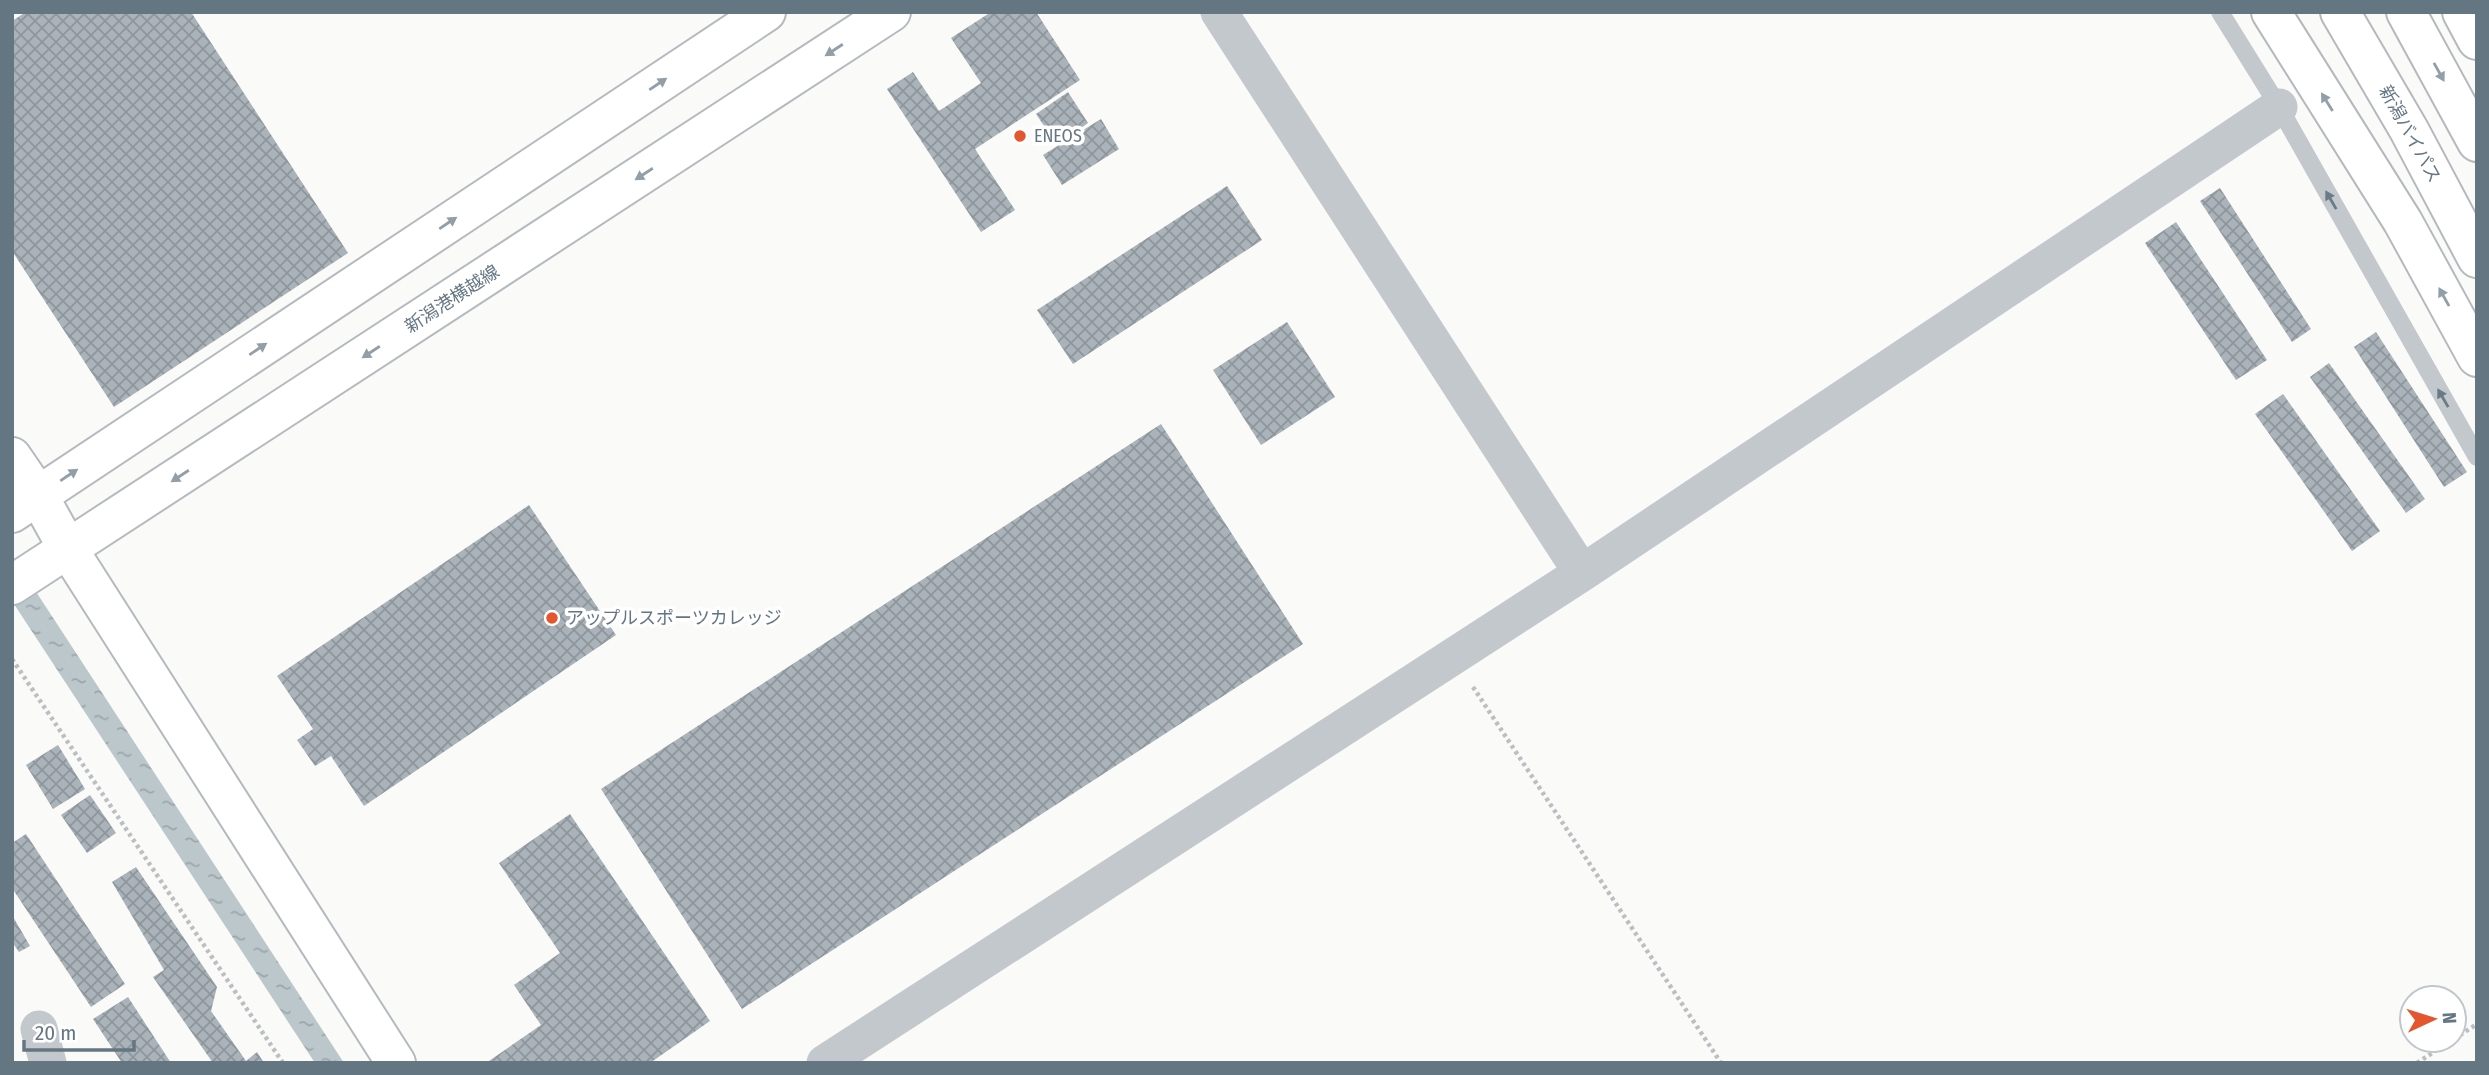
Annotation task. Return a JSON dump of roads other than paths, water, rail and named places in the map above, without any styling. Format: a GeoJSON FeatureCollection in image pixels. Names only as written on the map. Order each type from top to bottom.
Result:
{"type":"FeatureCollection","features":[{"type":"Feature","properties":{"kind":"main road"},"geometry":{"type":"LineString","coordinates":[[25,504],[766,12]]}},
{"type":"Feature","properties":{"kind":"main road","name":"新潟港横越線"},"geometry":{"type":"LineString","coordinates":[[12,585],[891,12]]}},
{"type":"Feature","properties":{"kind":"main road"},"geometry":{"type":"LineString","coordinates":[[2271,12],[2403,222],[2477,357]]}},
{"type":"Feature","properties":{"kind":"main road","name":"新潟バイパス"},"geometry":{"type":"LineString","coordinates":[[2340,12],[2409,130],[2477,258]]}},
{"type":"Feature","properties":{"kind":"main road"},"geometry":{"type":"LineString","coordinates":[[2406,12],[2477,142]]}},
{"type":"Feature","properties":{"kind":"main road"},"geometry":{"type":"LineString","coordinates":[[2462,12],[2477,40]]}},
{"type":"Feature","properties":{"kind":"main road"},"geometry":{"type":"LineString","coordinates":[[12,457],[25,504],[68,550],[396,1063]]}},
{"type":"Feature","properties":{"kind":"street"},"geometry":{"type":"LineString","coordinates":[[1219,12],[1582,573]]}},
{"type":"Feature","properties":{"kind":"street"},"geometry":{"type":"LineString","coordinates":[[825,1063],[1582,573],[2286,102]]}},
{"type":"Feature","properties":{"kind":"lane"},"geometry":{"type":"LineString","coordinates":[[2220,12],[2286,102],[2477,457]]}},
{"type":"Feature","properties":{"kind":"water"},"geometry":{"type":"Polygon","coordinates":[[[12,555],[344,1063],[315,1063],[12,601],[12,555]]]}},
{"type":"Feature","properties":{"kind":"place","name":"ENEOS"},"geometry":{"type":"Point","coordinates":[1020,136]}},
{"type":"Feature","properties":{"kind":"place","name":"アップルスポーツカレッジ"},"geometry":{"type":"Point","coordinates":[552,618]}}]}
